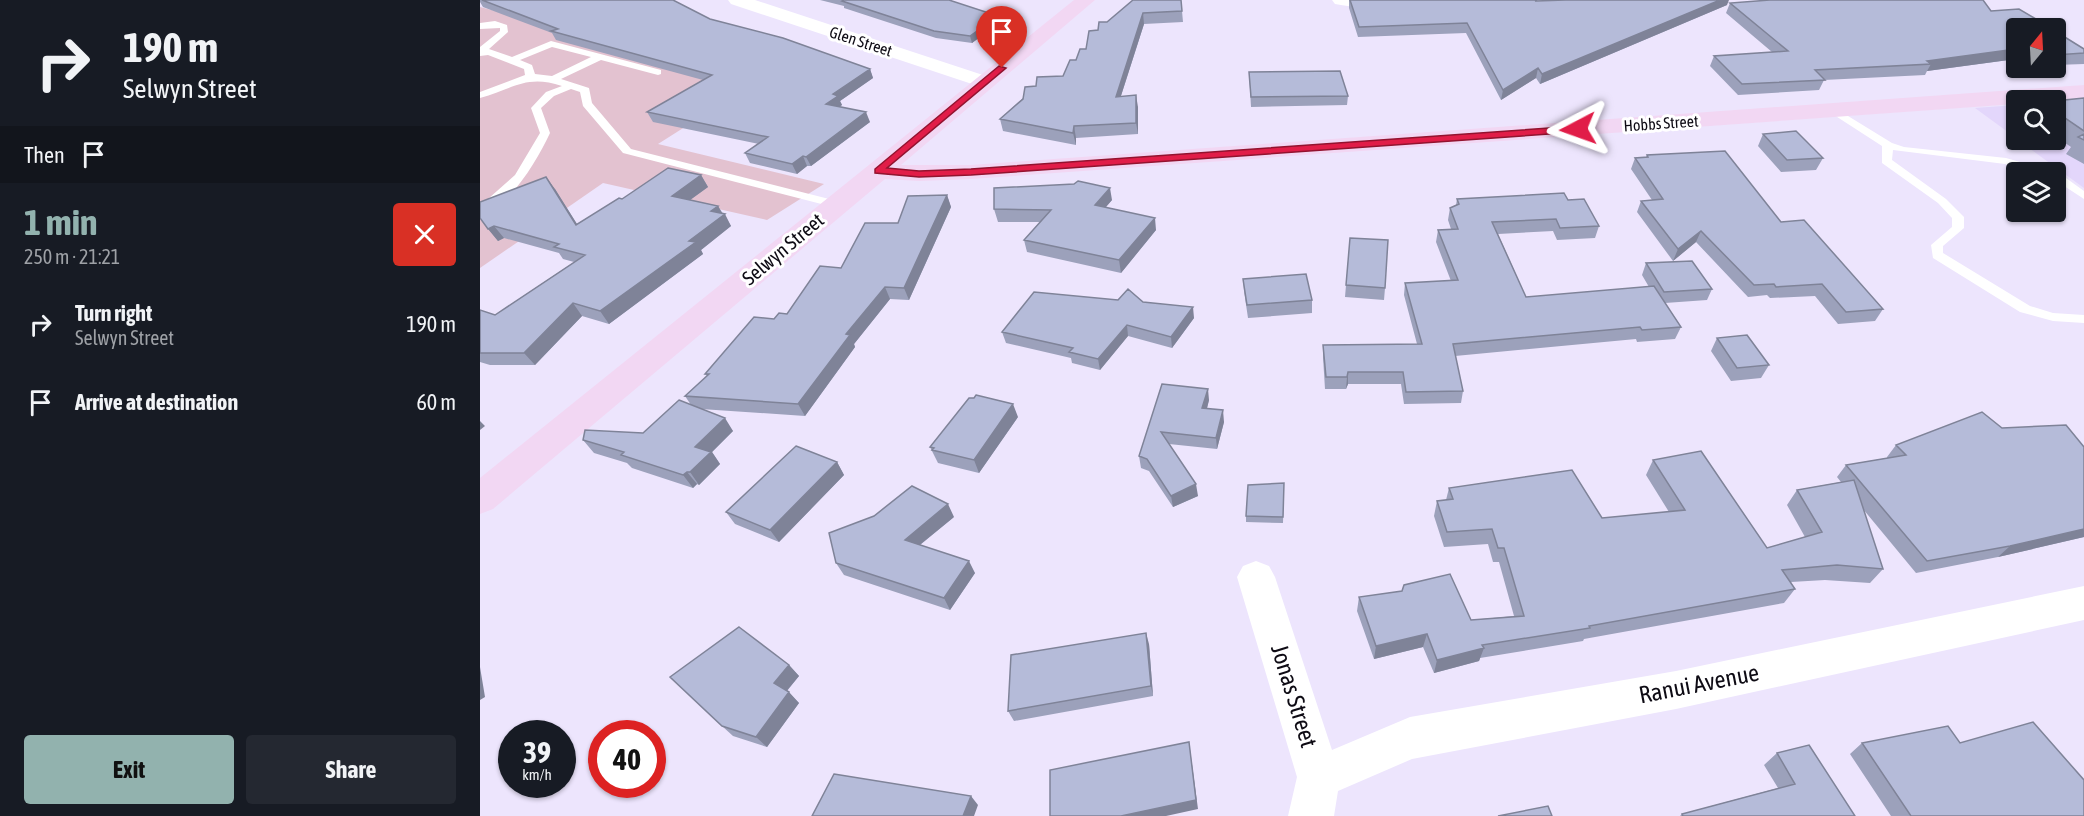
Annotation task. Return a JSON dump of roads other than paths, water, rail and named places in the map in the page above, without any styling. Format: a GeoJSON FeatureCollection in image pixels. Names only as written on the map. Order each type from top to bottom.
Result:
{"type":"FeatureCollection","features":[{"type":"Feature","properties":{"kind":"street","name":"Glen Street"},"geometry":{"type":"LineString","coordinates":[[737,0],[985,82]]}},
{"type":"Feature","properties":{"kind":"street","name":"Selwyn Street"},"geometry":{"type":"LineString","coordinates":[[480,499],[1086,0]]}},
{"type":"Feature","properties":{"kind":"street"},"geometry":{"type":"LineString","coordinates":[[1341,0],[1364,2],[1404,0]]}},
{"type":"Feature","properties":{"kind":"street","name":"Hobbs Street"},"geometry":{"type":"LineString","coordinates":[[878,171],[919,174],[971,172],[2084,92]]}},
{"type":"Feature","properties":{"kind":"street","name":"Jonas Street"},"geometry":{"type":"LineString","coordinates":[[1256,577],[1315,796]]}},
{"type":"Feature","properties":{"kind":"street","name":"Ranui Avenue"},"geometry":{"type":"LineString","coordinates":[[1315,796],[1410,738],[1676,690],[2084,603]]}},
{"type":"Feature","properties":{"kind":"lane"},"geometry":{"type":"LineString","coordinates":[[480,26],[500,25],[504,27],[504,32],[480,52]]}},
{"type":"Feature","properties":{"kind":"lane"},"geometry":{"type":"LineString","coordinates":[[513,60],[551,44],[658,72]]}},
{"type":"Feature","properties":{"kind":"lane"},"geometry":{"type":"LineString","coordinates":[[480,52],[489,52],[529,67],[530,77]]}},
{"type":"Feature","properties":{"kind":"lane"},"geometry":{"type":"LineString","coordinates":[[553,79],[599,57]]}},
{"type":"Feature","properties":{"kind":"lane"},"geometry":{"type":"LineString","coordinates":[[480,95],[530,77],[546,76],[585,90],[587,104],[627,151],[837,204]]}},
{"type":"Feature","properties":{"kind":"lane"},"geometry":{"type":"LineString","coordinates":[[480,212],[497,200],[533,159],[545,133],[536,108],[550,94],[572,86]]}},
{"type":"Feature","properties":{"kind":"lane"},"geometry":{"type":"LineString","coordinates":[[1835,111],[1888,145],[1903,150],[2006,162]]}},
{"type":"Feature","properties":{"kind":"lane"},"geometry":{"type":"LineString","coordinates":[[1888,145],[1886,161],[1942,201],[1958,218],[1958,228],[1937,245],[1937,255],[2025,309],[2053,317],[2084,319]]}},
{"type":"Feature","properties":{"kind":"lane"},"geometry":{"type":"LineString","coordinates":[[2066,183],[2084,196]]}}]}
